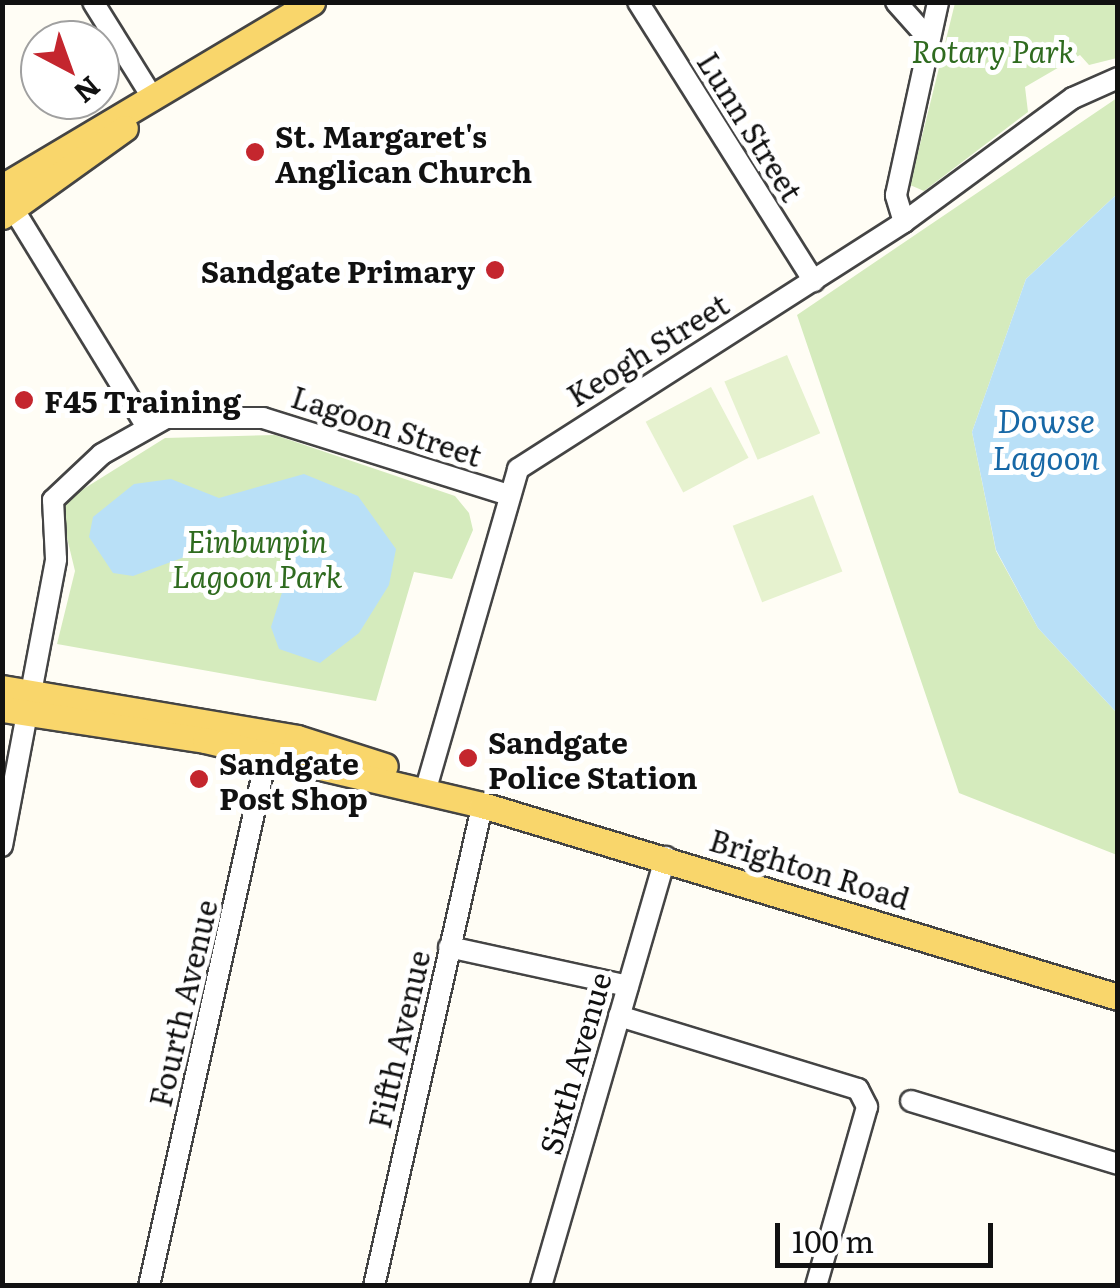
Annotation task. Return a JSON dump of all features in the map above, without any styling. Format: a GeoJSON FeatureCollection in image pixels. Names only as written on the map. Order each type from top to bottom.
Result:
{"type":"FeatureCollection","features":[{"type":"Feature","properties":{"kind":"main road"},"geometry":{"type":"LineString","coordinates":[[5,201],[154,100],[312,2]]}},
{"type":"Feature","properties":{"kind":"main road","name":"Brighton Road"},"geometry":{"type":"LineString","coordinates":[[2,688],[31,702],[270,743],[426,786],[1118,997]]}},
{"type":"Feature","properties":{"kind":"main road","name":"Brighton Road"},"geometry":{"type":"LineString","coordinates":[[2,708],[31,702]]}},
{"type":"Feature","properties":{"kind":"street"},"geometry":{"type":"LineString","coordinates":[[93,2],[154,100]]}},
{"type":"Feature","properties":{"kind":"street","name":"Lunn Street"},"geometry":{"type":"LineString","coordinates":[[638,2],[814,281]]}},
{"type":"Feature","properties":{"kind":"street"},"geometry":{"type":"LineString","coordinates":[[896,2],[930,38]]}},
{"type":"Feature","properties":{"kind":"street"},"geometry":{"type":"LineString","coordinates":[[904,222],[896,195],[938,2]]}},
{"type":"Feature","properties":{"kind":"street","name":"Keogh Street"},"geometry":{"type":"LineString","coordinates":[[426,786],[505,494],[528,460],[904,222],[1072,98],[1118,78]]}},
{"type":"Feature","properties":{"kind":"street"},"geometry":{"type":"LineString","coordinates":[[5,201],[148,426]]}},
{"type":"Feature","properties":{"kind":"street","name":"Lagoon Street"},"geometry":{"type":"LineString","coordinates":[[31,702],[56,559],[53,500],[148,426],[185,414],[278,420],[505,494]]}},
{"type":"Feature","properties":{"kind":"street"},"geometry":{"type":"LineString","coordinates":[[2,846],[31,702]]}},
{"type":"Feature","properties":{"kind":"street","name":"Fourth Avenue"},"geometry":{"type":"LineString","coordinates":[[150,1286],[270,743]]}},
{"type":"Feature","properties":{"kind":"street","name":"Fifth Avenue"},"geometry":{"type":"LineString","coordinates":[[374,1286],[482,805]]}},
{"type":"Feature","properties":{"kind":"street","name":"Sixth Avenue"},"geometry":{"type":"LineString","coordinates":[[541,1286],[666,857]]}},
{"type":"Feature","properties":{"kind":"street"},"geometry":{"type":"LineString","coordinates":[[449,948],[628,986]]}},
{"type":"Feature","properties":{"kind":"street"},"geometry":{"type":"LineString","coordinates":[[619,1016],[858,1088],[867,1106],[816,1286]]}},
{"type":"Feature","properties":{"kind":"street"},"geometry":{"type":"LineString","coordinates":[[911,1101],[1118,1164]]}},
{"type":"Feature","properties":{"kind":"green space","name":"Rotary Park"},"geometry":{"type":"Polygon","coordinates":[[[955,3],[1117,3],[1117,58],[1089,65],[1080,55],[1025,87],[1028,112],[924,191],[910,185],[955,3]]]}},
{"type":"Feature","properties":{"kind":"green space"},"geometry":{"type":"Polygon","coordinates":[[[1117,98],[1117,194],[1026,279],[972,432],[996,551],[1038,628],[1117,713],[1117,855],[959,793],[797,315],[1117,98]]]}},
{"type":"Feature","properties":{"kind":"green space"},"geometry":{"type":"Polygon","coordinates":[[[787,355],[820,433],[758,460],[724,382],[787,355]]]}},
{"type":"Feature","properties":{"kind":"green space"},"geometry":{"type":"Polygon","coordinates":[[[711,387],[749,458],[683,492],[646,422],[711,387]]]}},
{"type":"Feature","properties":{"kind":"green space","name":"Einbunpin Lagoon Park"},"geometry":{"type":"Polygon","coordinates":[[[275,435],[455,496],[469,513],[473,530],[452,579],[414,572],[376,701],[57,644],[75,571],[61,513],[69,498],[165,438],[275,435]]]}},
{"type":"Feature","properties":{"kind":"green space"},"geometry":{"type":"Polygon","coordinates":[[[813,495],[842,572],[762,602],[733,526],[813,495]]]}},
{"type":"Feature","properties":{"kind":"water","name":"Dowse Lagoon"},"geometry":{"type":"Polygon","coordinates":[[[1117,194],[1117,713],[1038,628],[996,550],[972,432],[1026,279],[1117,194]]]}},
{"type":"Feature","properties":{"kind":"water"},"geometry":{"type":"Polygon","coordinates":[[[304,474],[358,496],[396,549],[389,585],[359,633],[320,663],[279,649],[271,627],[286,580],[281,555],[265,541],[244,535],[133,576],[113,573],[89,537],[93,517],[134,484],[171,479],[219,498],[304,474]]]}},
{"type":"Feature","properties":{"kind":"place","name":"St. Margaret's Anglican Church"},"geometry":{"type":"Point","coordinates":[255,152]}},
{"type":"Feature","properties":{"kind":"place","name":"Sandgate Primary"},"geometry":{"type":"Point","coordinates":[495,270]}},
{"type":"Feature","properties":{"kind":"place","name":"F45 Training"},"geometry":{"type":"Point","coordinates":[24,400]}},
{"type":"Feature","properties":{"kind":"place","name":"Sandgate Police Station"},"geometry":{"type":"Point","coordinates":[468,758]}},
{"type":"Feature","properties":{"kind":"place","name":"Sandgate Post Shop"},"geometry":{"type":"Point","coordinates":[199,779]}}]}
